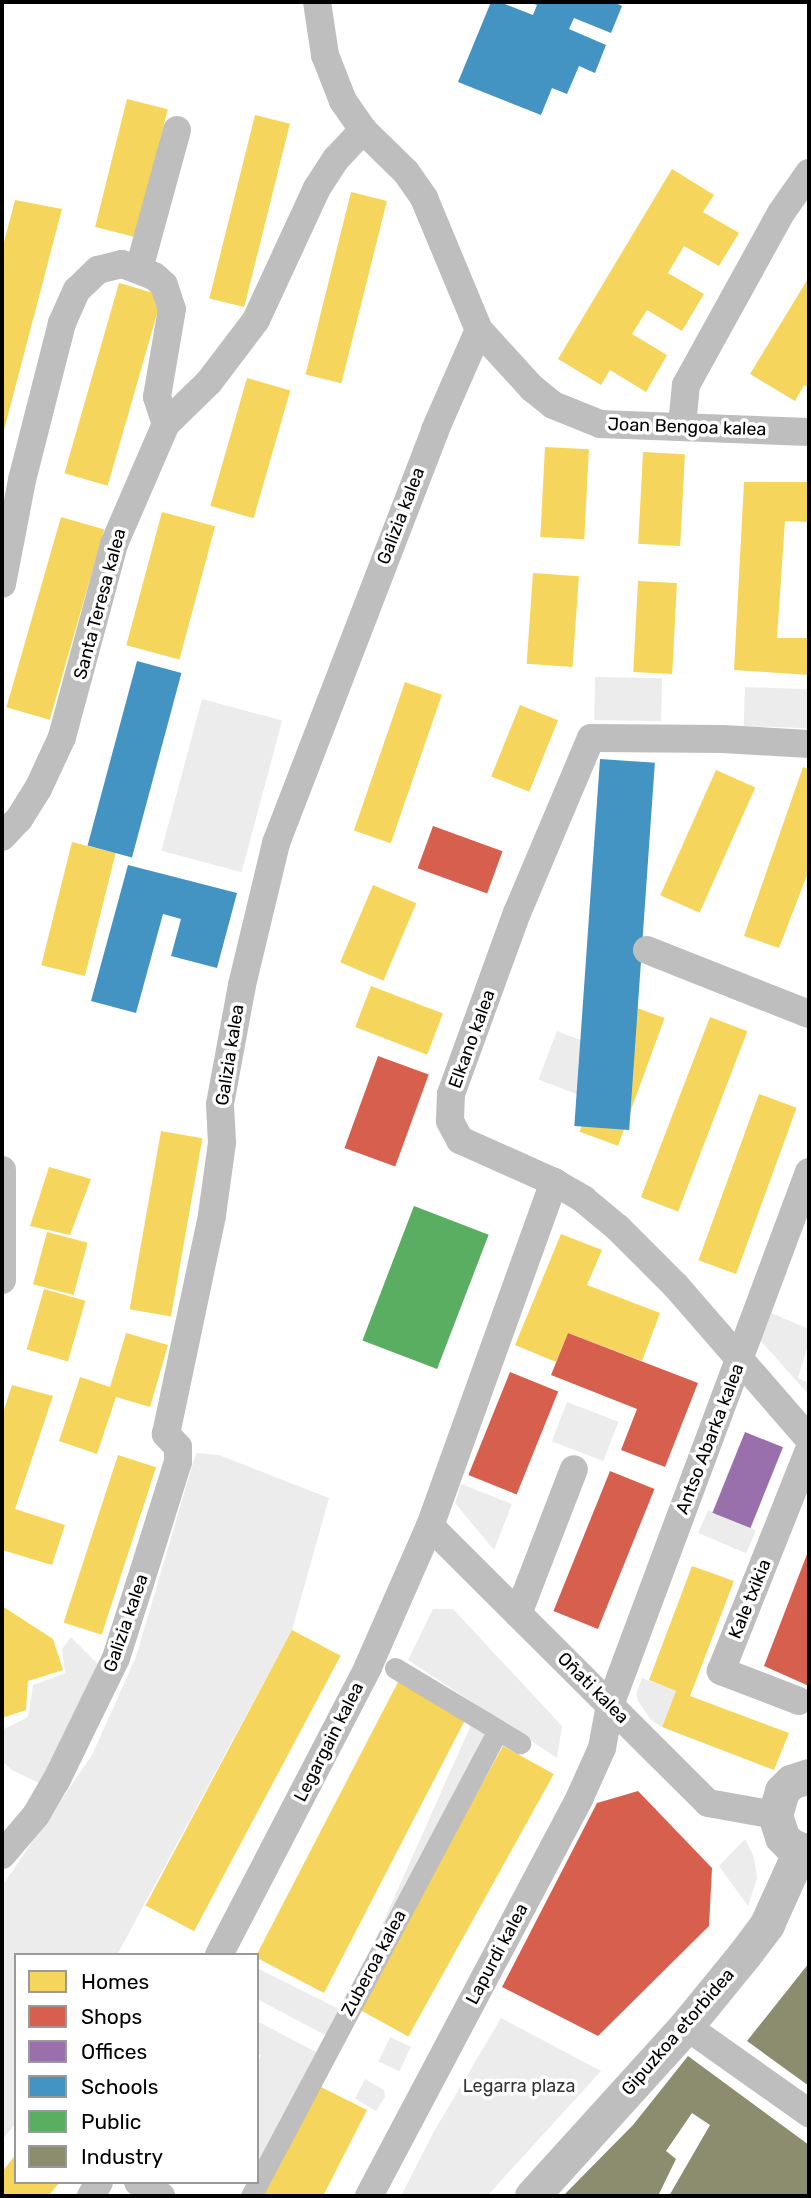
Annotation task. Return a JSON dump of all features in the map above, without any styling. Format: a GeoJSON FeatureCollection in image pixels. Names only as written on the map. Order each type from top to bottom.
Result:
{"type":"FeatureCollection","features":[{"type":"Feature","properties":{"kind":"street","name":"Joan Bengoa kalea"},"geometry":{"type":"LineString","coordinates":[[317,2],[330,72],[343,101],[363,130],[406,172],[424,198],[479,330],[532,388],[553,405],[600,424],[682,425],[809,432]]}},
{"type":"Feature","properties":{"kind":"street"},"geometry":{"type":"LineString","coordinates":[[139,269],[177,130]]}},
{"type":"Feature","properties":{"kind":"street","name":"Santa Teresa kalea"},"geometry":{"type":"LineString","coordinates":[[2,837],[19,819],[38,789],[62,737],[114,544],[166,424],[209,382],[256,320],[317,188],[336,159],[363,130]]}},
{"type":"Feature","properties":{"kind":"street"},"geometry":{"type":"LineString","coordinates":[[682,425],[686,385],[781,213],[809,175]]}},
{"type":"Feature","properties":{"kind":"street"},"geometry":{"type":"LineString","coordinates":[[2,584],[22,480],[61,323],[78,290],[98,270],[122,264],[139,269],[164,285],[172,309],[157,397],[166,424]]}},
{"type":"Feature","properties":{"kind":"street","name":"Galizia kalea"},"geometry":{"type":"LineString","coordinates":[[2,1855],[36,1815],[56,1781],[116,1658],[178,1462],[178,1447],[166,1434],[212,1215],[222,1143],[220,1104],[242,985],[276,843],[289,802],[435,430],[479,330]]}},
{"type":"Feature","properties":{"kind":"street","name":"Elkano kalea"},"geometry":{"type":"LineString","coordinates":[[809,744],[723,739],[591,738],[517,913],[451,1094],[450,1121],[460,1140],[554,1182],[583,1199],[618,1228],[677,1286],[809,1439]]}},
{"type":"Feature","properties":{"kind":"street"},"geometry":{"type":"LineString","coordinates":[[647,950],[809,1014]]}},
{"type":"Feature","properties":{"kind":"street"},"geometry":{"type":"LineString","coordinates":[[2,1170],[2,1280]]}},
{"type":"Feature","properties":{"kind":"street","name":"Antso Abarka kalea"},"geometry":{"type":"LineString","coordinates":[[610,1705],[809,1172]]}},
{"type":"Feature","properties":{"kind":"street"},"geometry":{"type":"LineString","coordinates":[[430,1526],[554,1182]]}},
{"type":"Feature","properties":{"kind":"street","name":"Kale txikia"},"geometry":{"type":"LineString","coordinates":[[799,1701],[721,1671],[809,1450]]}},
{"type":"Feature","properties":{"kind":"street"},"geometry":{"type":"LineString","coordinates":[[518,1614],[574,1469]]}},
{"type":"Feature","properties":{"kind":"street","name":"Oñati kalea"},"geometry":{"type":"LineString","coordinates":[[430,1526],[708,1803],[775,1815]]}},
{"type":"Feature","properties":{"kind":"street","name":"Legargain kalea"},"geometry":{"type":"LineString","coordinates":[[220,1953],[368,1667],[430,1526]]}},
{"type":"Feature","properties":{"kind":"street"},"geometry":{"type":"LineString","coordinates":[[395,1668],[520,1743]]}},
{"type":"Feature","properties":{"kind":"street","name":"Lapurdi kalea"},"geometry":{"type":"LineString","coordinates":[[369,2196],[580,1797],[602,1748],[610,1705]]}},
{"type":"Feature","properties":{"kind":"street","name":"Zuberoa kalea"},"geometry":{"type":"LineString","coordinates":[[259,2181],[498,1730]]}},
{"type":"Feature","properties":{"kind":"street"},"geometry":{"type":"LineString","coordinates":[[805,1852],[782,1837],[775,1815],[782,1791],[791,1782],[809,1776]]}},
{"type":"Feature","properties":{"kind":"street","name":"Gipuzkoa etorbidea"},"geometry":{"type":"LineString","coordinates":[[532,2196],[686,2026],[767,1924],[805,1852]]}},
{"type":"Feature","properties":{"kind":"street"},"geometry":{"type":"LineString","coordinates":[[686,2026],[809,2113]]}},
{"type":"Feature","properties":{"kind":"street"},"geometry":{"type":"LineString","coordinates":[[141,2184],[161,2196]]}},
{"type":"Feature","properties":{"kind":"green space"},"geometry":{"type":"Polygon","coordinates":[[[595,677],[662,678],[661,721],[594,720],[595,677]]]}},
{"type":"Feature","properties":{"kind":"green space"},"geometry":{"type":"Polygon","coordinates":[[[745,687],[809,689],[808,728],[744,726],[745,687]]]}},
{"type":"Feature","properties":{"kind":"green space"},"geometry":{"type":"Polygon","coordinates":[[[202,699],[282,720],[242,872],[161,851],[202,699]]]}},
{"type":"Feature","properties":{"kind":"green space"},"geometry":{"type":"Polygon","coordinates":[[[557,1031],[599,1047],[580,1096],[538,1080],[557,1031]]]}},
{"type":"Feature","properties":{"kind":"green space"},"geometry":{"type":"Polygon","coordinates":[[[771,1313],[809,1329],[809,1341],[798,1378],[809,1383],[809,1395],[760,1340],[771,1313]]]}},
{"type":"Feature","properties":{"kind":"green space"},"geometry":{"type":"Polygon","coordinates":[[[567,1402],[618,1422],[603,1461],[552,1441],[567,1402]]]}},
{"type":"Feature","properties":{"kind":"green space"},"geometry":{"type":"Polygon","coordinates":[[[196,1453],[219,1455],[329,1498],[292,1630],[118,1953],[14,1953],[14,2125],[2,2140],[2,1886],[92,1755],[136,1657],[196,1453]]]}},
{"type":"Feature","properties":{"kind":"green space"},"geometry":{"type":"Polygon","coordinates":[[[461,1484],[512,1504],[494,1550],[455,1503],[461,1484]]]}},
{"type":"Feature","properties":{"kind":"green space"},"geometry":{"type":"Polygon","coordinates":[[[708,1510],[756,1530],[746,1553],[698,1533],[708,1510]]]}},
{"type":"Feature","properties":{"kind":"green space"},"geometry":{"type":"Polygon","coordinates":[[[433,1609],[453,1609],[562,1726],[557,1758],[408,1660],[433,1609]]]}},
{"type":"Feature","properties":{"kind":"green space"},"geometry":{"type":"Polygon","coordinates":[[[71,1637],[101,1667],[64,1743],[39,1783],[12,1770],[2,1761],[2,1730],[28,1717],[33,1685],[65,1673],[62,1649],[71,1637]]]}},
{"type":"Feature","properties":{"kind":"green space"},"geometry":{"type":"Polygon","coordinates":[[[642,1678],[676,1691],[662,1727],[651,1720],[638,1701],[636,1694],[642,1678]]]}},
{"type":"Feature","properties":{"kind":"green space"},"geometry":{"type":"Polygon","coordinates":[[[471,1725],[487,1732],[363,2010],[347,2003],[471,1725]]]}},
{"type":"Feature","properties":{"kind":"green space"},"geometry":{"type":"Polygon","coordinates":[[[745,1839],[754,1857],[757,1878],[748,1906],[719,1866],[745,1839]]]}},
{"type":"Feature","properties":{"kind":"green space"},"geometry":{"type":"Polygon","coordinates":[[[259,1969],[339,2009],[327,2036],[259,2000],[259,1969]]]}},
{"type":"Feature","properties":{"kind":"green space","name":"Legarra plaza"},"geometry":{"type":"Polygon","coordinates":[[[501,2018],[601,2071],[487,2196],[401,2196],[433,2133],[501,2018]]]}},
{"type":"Feature","properties":{"kind":"green space"},"geometry":{"type":"Polygon","coordinates":[[[259,2022],[316,2052],[259,2161],[259,2059],[259,2022]]]}},
{"type":"Feature","properties":{"kind":"green space"},"geometry":{"type":"Polygon","coordinates":[[[390,2037],[411,2047],[399,2071],[379,2061],[390,2037]]]}},
{"type":"Feature","properties":{"kind":"green space"},"geometry":{"type":"Polygon","coordinates":[[[365,2079],[384,2090],[385,2097],[376,2111],[355,2099],[365,2079]]]}},
{"type":"Feature","properties":{"kind":"building: Homes"},"geometry":{"type":"Polygon","coordinates":[[[127,99],[168,109],[136,237],[95,227],[127,99]]]}},
{"type":"Feature","properties":{"kind":"building: Homes"},"geometry":{"type":"Polygon","coordinates":[[[255,115],[290,124],[244,307],[209,298],[255,115]]]}},
{"type":"Feature","properties":{"kind":"building: Homes"},"geometry":{"type":"Polygon","coordinates":[[[672,169],[714,195],[703,212],[739,233],[719,266],[684,246],[668,273],[704,294],[682,331],[647,310],[632,334],[667,355],[646,392],[610,370],[601,385],[558,359],[672,169]]]}},
{"type":"Feature","properties":{"kind":"building: Homes"},"geometry":{"type":"Polygon","coordinates":[[[351,192],[387,201],[341,383],[306,374],[351,192]]]}},
{"type":"Feature","properties":{"kind":"building: Homes"},"geometry":{"type":"Polygon","coordinates":[[[15,200],[62,209],[3,434],[2,250],[15,200]]]}},
{"type":"Feature","properties":{"kind":"building: Homes"},"geometry":{"type":"Polygon","coordinates":[[[809,277],[809,388],[804,385],[795,401],[750,374],[809,277]]]}},
{"type":"Feature","properties":{"kind":"building: Homes"},"geometry":{"type":"Polygon","coordinates":[[[119,283],[162,295],[108,486],[64,473],[119,283]]]}},
{"type":"Feature","properties":{"kind":"building: Homes"},"geometry":{"type":"Polygon","coordinates":[[[247,378],[290,390],[254,518],[210,506],[247,378]]]}},
{"type":"Feature","properties":{"kind":"building: Homes"},"geometry":{"type":"Polygon","coordinates":[[[545,447],[589,449],[584,539],[540,537],[545,447]]]}},
{"type":"Feature","properties":{"kind":"building: Homes"},"geometry":{"type":"Polygon","coordinates":[[[643,452],[685,454],[680,546],[638,544],[643,452]]]}},
{"type":"Feature","properties":{"kind":"building: Homes"},"geometry":{"type":"Polygon","coordinates":[[[744,482],[809,482],[809,522],[785,521],[777,638],[809,638],[809,675],[734,670],[744,482]]]}},
{"type":"Feature","properties":{"kind":"building: Homes"},"geometry":{"type":"Polygon","coordinates":[[[162,512],[215,526],[179,660],[126,645],[162,512]]]}},
{"type":"Feature","properties":{"kind":"building: Homes"},"geometry":{"type":"Polygon","coordinates":[[[61,517],[104,529],[50,720],[6,707],[61,517]]]}},
{"type":"Feature","properties":{"kind":"building: Homes"},"geometry":{"type":"Polygon","coordinates":[[[533,573],[579,576],[573,667],[527,664],[533,573]]]}},
{"type":"Feature","properties":{"kind":"building: Homes"},"geometry":{"type":"Polygon","coordinates":[[[638,581],[677,583],[672,674],[633,672],[638,581]]]}},
{"type":"Feature","properties":{"kind":"building: Homes"},"geometry":{"type":"Polygon","coordinates":[[[405,682],[442,695],[391,843],[354,830],[405,682]]]}},
{"type":"Feature","properties":{"kind":"building: Homes"},"geometry":{"type":"Polygon","coordinates":[[[520,705],[558,720],[529,792],[491,776],[520,705]]]}},
{"type":"Feature","properties":{"kind":"building: Homes"},"geometry":{"type":"Polygon","coordinates":[[[803,767],[809,769],[809,870],[779,948],[744,936],[803,767]]]}},
{"type":"Feature","properties":{"kind":"building: Homes"},"geometry":{"type":"Polygon","coordinates":[[[716,770],[755,787],[700,913],[660,895],[716,770]]]}},
{"type":"Feature","properties":{"kind":"building: Homes"},"geometry":{"type":"Polygon","coordinates":[[[72,842],[116,853],[85,976],[41,965],[72,842]]]}},
{"type":"Feature","properties":{"kind":"building: Homes"},"geometry":{"type":"Polygon","coordinates":[[[373,885],[416,903],[383,981],[340,962],[373,885]]]}},
{"type":"Feature","properties":{"kind":"building: Homes"},"geometry":{"type":"Polygon","coordinates":[[[371,986],[443,1014],[427,1055],[355,1027],[371,986]]]}},
{"type":"Feature","properties":{"kind":"building: Homes"},"geometry":{"type":"Polygon","coordinates":[[[626,1004],[665,1018],[618,1146],[579,1132],[626,1004]]]}},
{"type":"Feature","properties":{"kind":"building: Homes"},"geometry":{"type":"Polygon","coordinates":[[[710,1017],[747,1031],[678,1212],[641,1197],[710,1017]]]}},
{"type":"Feature","properties":{"kind":"building: Homes"},"geometry":{"type":"Polygon","coordinates":[[[759,1094],[797,1108],[736,1274],[698,1260],[759,1094]]]}},
{"type":"Feature","properties":{"kind":"building: Homes"},"geometry":{"type":"Polygon","coordinates":[[[161,1131],[202,1138],[171,1317],[130,1309],[161,1131]]]}},
{"type":"Feature","properties":{"kind":"building: Homes"},"geometry":{"type":"Polygon","coordinates":[[[49,1167],[91,1179],[70,1235],[30,1226],[49,1167]]]}},
{"type":"Feature","properties":{"kind":"building: Homes"},"geometry":{"type":"Polygon","coordinates":[[[47,1232],[88,1243],[74,1295],[33,1284],[47,1232]]]}},
{"type":"Feature","properties":{"kind":"building: Homes"},"geometry":{"type":"Polygon","coordinates":[[[561,1234],[602,1250],[587,1285],[660,1313],[642,1361],[568,1333],[556,1362],[515,1345],[561,1234]]]}},
{"type":"Feature","properties":{"kind":"building: Homes"},"geometry":{"type":"Polygon","coordinates":[[[44,1289],[85,1301],[68,1361],[27,1350],[44,1289]]]}},
{"type":"Feature","properties":{"kind":"building: Homes"},"geometry":{"type":"Polygon","coordinates":[[[126,1333],[168,1345],[150,1407],[116,1397],[97,1454],[59,1441],[80,1377],[110,1387],[126,1333]]]}},
{"type":"Feature","properties":{"kind":"building: Homes"},"geometry":{"type":"Polygon","coordinates":[[[12,1385],[53,1396],[15,1509],[65,1525],[52,1565],[2,1550],[2,1416],[12,1385]]]}},
{"type":"Feature","properties":{"kind":"building: Homes"},"geometry":{"type":"Polygon","coordinates":[[[118,1455],[156,1467],[102,1635],[64,1622],[118,1455]]]}},
{"type":"Feature","properties":{"kind":"building: Homes"},"geometry":{"type":"Polygon","coordinates":[[[692,1566],[734,1581],[690,1696],[789,1733],[774,1770],[662,1727],[676,1691],[649,1680],[692,1566]]]}},
{"type":"Feature","properties":{"kind":"building: Homes"},"geometry":{"type":"Polygon","coordinates":[[[2,1606],[53,1639],[63,1670],[28,1681],[26,1710],[2,1718],[2,1606]]]}},
{"type":"Feature","properties":{"kind":"building: Homes"},"geometry":{"type":"Polygon","coordinates":[[[292,1630],[341,1656],[194,1931],[146,1905],[292,1630]]]}},
{"type":"Feature","properties":{"kind":"building: Homes"},"geometry":{"type":"Polygon","coordinates":[[[398,1682],[466,1718],[324,1993],[259,1959],[258,1953],[398,1682]]]}},
{"type":"Feature","properties":{"kind":"building: Homes"},"geometry":{"type":"Polygon","coordinates":[[[503,1746],[554,1774],[408,2037],[358,2008],[503,1746]]]}},
{"type":"Feature","properties":{"kind":"building: Homes"},"geometry":{"type":"Polygon","coordinates":[[[319,2086],[367,2110],[323,2196],[263,2196],[319,2086]]]}},
{"type":"Feature","properties":{"kind":"building: Homes"},"geometry":{"type":"Polygon","coordinates":[[[14,2157],[14,2184],[58,2184],[48,2196],[2,2196],[2,2172],[14,2157]]]}},
{"type":"Feature","properties":{"kind":"building: Shops"},"geometry":{"type":"Polygon","coordinates":[[[433,826],[503,851],[487,894],[418,868],[433,826]]]}},
{"type":"Feature","properties":{"kind":"building: Shops"},"geometry":{"type":"Polygon","coordinates":[[[378,1056],[429,1074],[395,1167],[344,1148],[378,1056]]]}},
{"type":"Feature","properties":{"kind":"building: Shops"},"geometry":{"type":"Polygon","coordinates":[[[568,1333],[698,1383],[665,1467],[621,1450],[637,1409],[551,1375],[568,1333]]]}},
{"type":"Feature","properties":{"kind":"building: Shops"},"geometry":{"type":"Polygon","coordinates":[[[510,1372],[558,1391],[517,1494],[468,1475],[510,1372]]]}},
{"type":"Feature","properties":{"kind":"building: Shops"},"geometry":{"type":"Polygon","coordinates":[[[610,1471],[655,1489],[598,1629],[553,1611],[610,1471]]]}},
{"type":"Feature","properties":{"kind":"building: Shops"},"geometry":{"type":"Polygon","coordinates":[[[809,1549],[809,1686],[764,1666],[809,1549]]]}},
{"type":"Feature","properties":{"kind":"building: Shops"},"geometry":{"type":"Polygon","coordinates":[[[638,1791],[712,1868],[709,1926],[598,2036],[502,1987],[597,1803],[638,1791]]]}},
{"type":"Feature","properties":{"kind":"building: Offices"},"geometry":{"type":"Polygon","coordinates":[[[745,1432],[783,1447],[750,1528],[712,1513],[745,1432]]]}},
{"type":"Feature","properties":{"kind":"building: Schools"},"geometry":{"type":"Polygon","coordinates":[[[491,2],[500,2],[533,15],[537,5],[528,2],[613,2],[622,6],[611,33],[574,18],[569,29],[606,45],[595,73],[579,66],[567,94],[552,88],[541,115],[458,82],[491,2]]]}},
{"type":"Feature","properties":{"kind":"building: Schools"},"geometry":{"type":"Polygon","coordinates":[[[137,661],[181,673],[132,857],[88,845],[137,661]]]}},
{"type":"Feature","properties":{"kind":"building: Schools"},"geometry":{"type":"Polygon","coordinates":[[[600,759],[655,763],[629,1130],[574,1126],[600,759]]]}},
{"type":"Feature","properties":{"kind":"building: Schools"},"geometry":{"type":"Polygon","coordinates":[[[128,865],[237,893],[217,968],[171,956],[181,919],[163,914],[136,1013],[91,1001],[128,865]]]}},
{"type":"Feature","properties":{"kind":"building: Public"},"geometry":{"type":"Polygon","coordinates":[[[414,1206],[489,1235],[437,1369],[362,1340],[414,1206]]]}},
{"type":"Feature","properties":{"kind":"building: Industry"},"geometry":{"type":"Polygon","coordinates":[[[809,1963],[809,2086],[747,2041],[809,1963]]]}},
{"type":"Feature","properties":{"kind":"building: Industry"},"geometry":{"type":"Polygon","coordinates":[[[688,2056],[809,2145],[809,2196],[669,2196],[710,2125],[692,2113],[666,2151],[676,2159],[658,2196],[563,2196],[633,2125],[688,2056]]]}}]}
